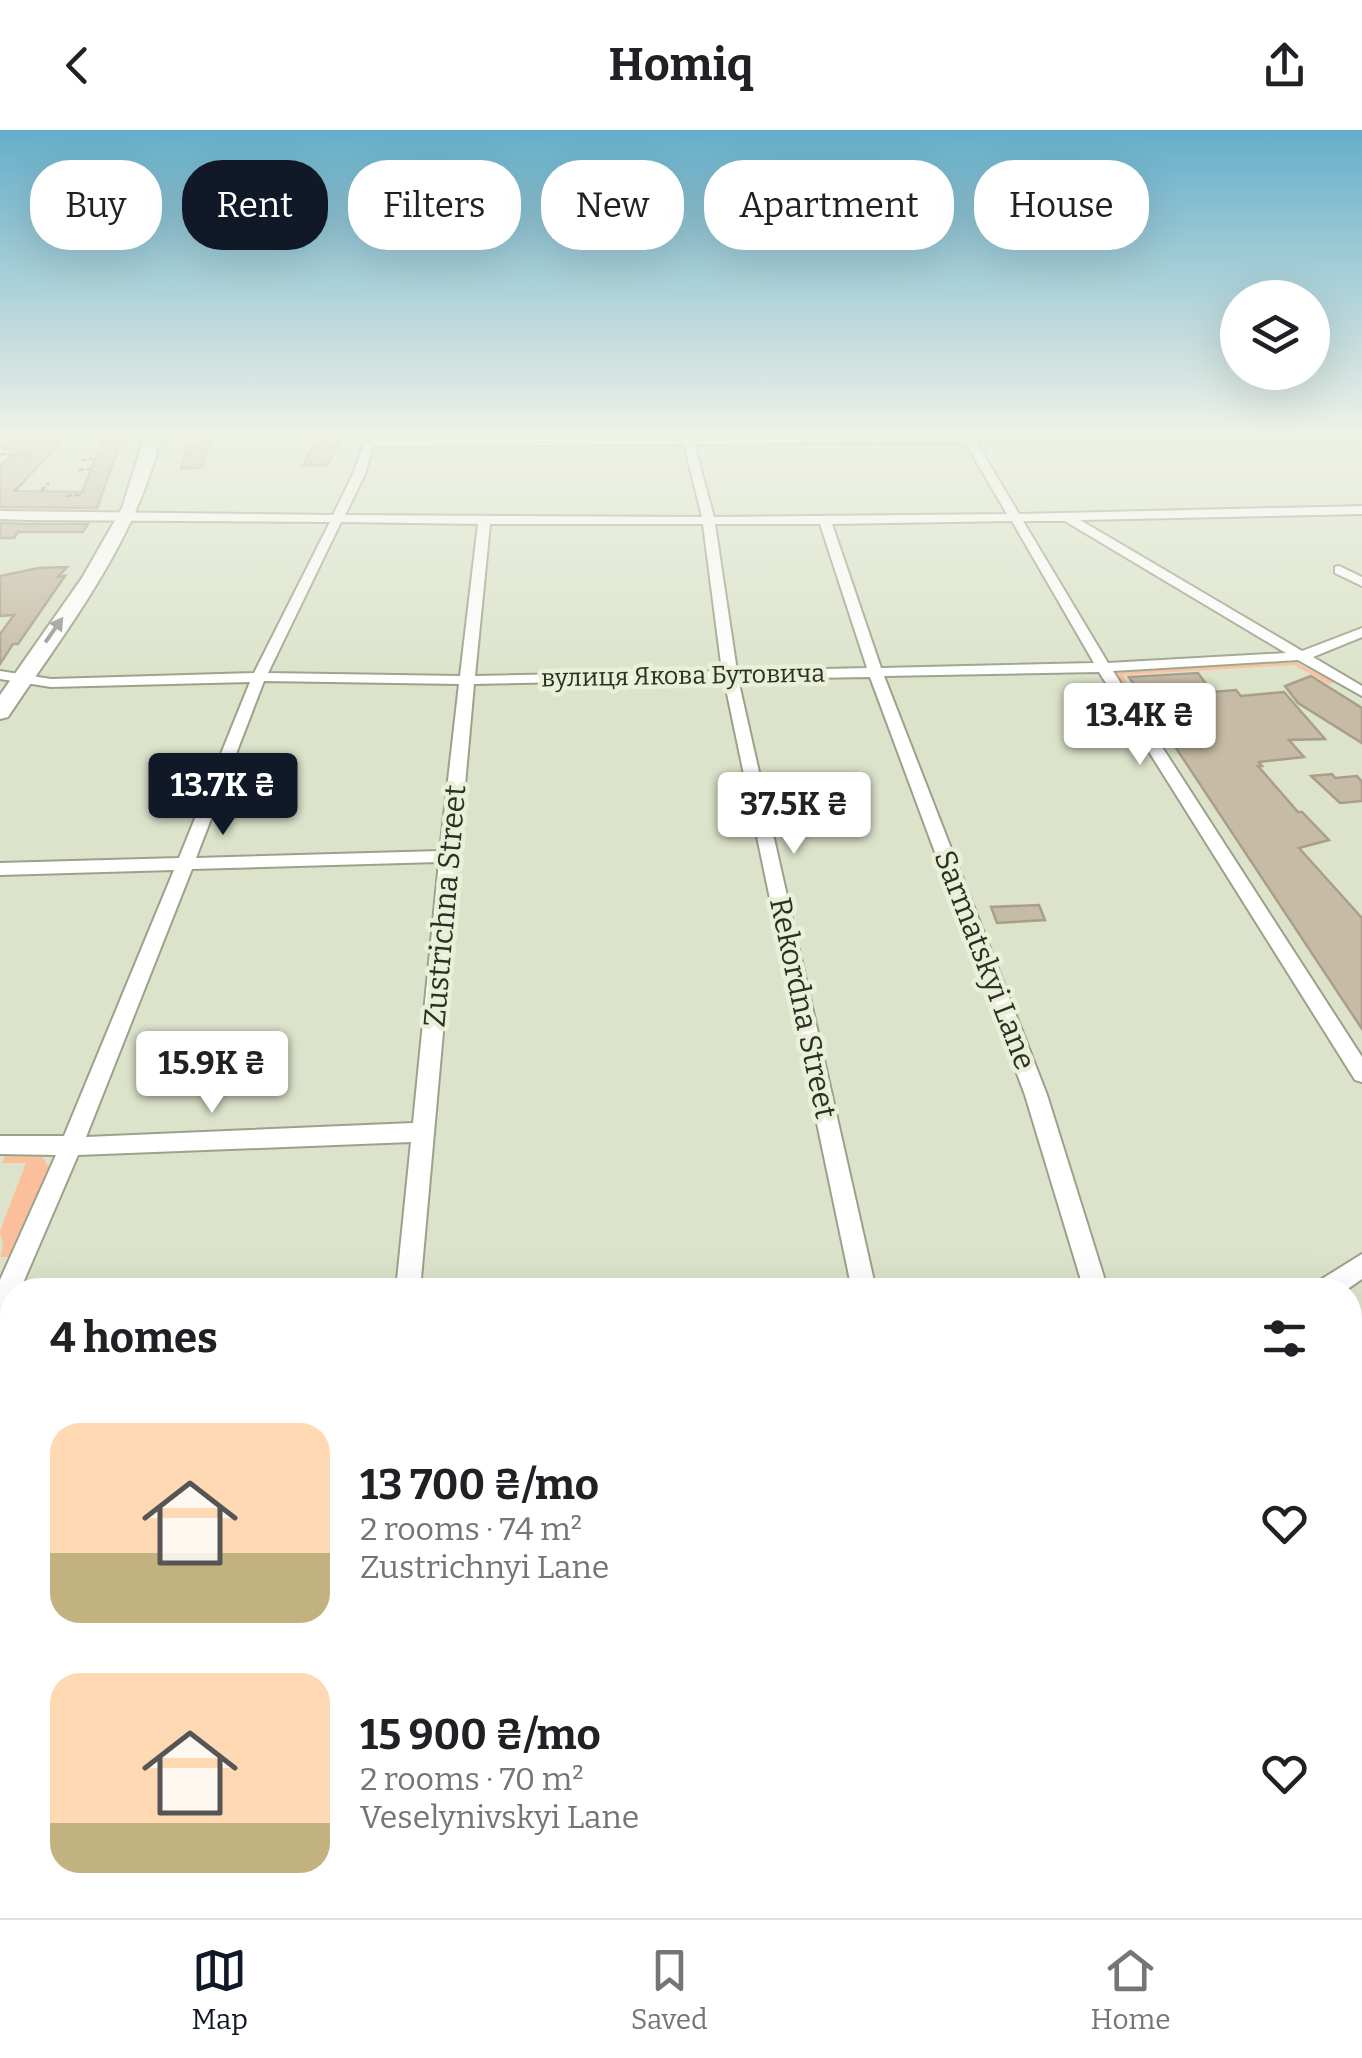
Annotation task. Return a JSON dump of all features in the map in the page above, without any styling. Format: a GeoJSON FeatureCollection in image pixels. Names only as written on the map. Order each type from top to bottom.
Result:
{"type":"FeatureCollection","features":[{"type":"Feature","properties":{"kind":"highway"},"geometry":{"type":"LineString","coordinates":[[0,712],[126,518]]}},
{"type":"Feature","properties":{"kind":"street"},"geometry":{"type":"LineString","coordinates":[[13,1278],[71,1146],[259,676],[340,515]]}},
{"type":"Feature","properties":{"kind":"street","name":"Rekordna Street"},"geometry":{"type":"LineString","coordinates":[[706,515],[730,674],[861,1278]]}},
{"type":"Feature","properties":{"kind":"street"},"geometry":{"type":"LineString","coordinates":[[1012,515],[1103,667],[1362,1074]]}},
{"type":"Feature","properties":{"kind":"street"},"geometry":{"type":"LineString","coordinates":[[0,516],[708,522],[1186,515]]}},
{"type":"Feature","properties":{"kind":"street"},"geometry":{"type":"LineString","coordinates":[[1070,519],[1362,692]]}},
{"type":"Feature","properties":{"kind":"street","name":"Sarmatskyi Lane"},"geometry":{"type":"LineString","coordinates":[[826,520],[875,671],[1036,1095],[1092,1278]]}},
{"type":"Feature","properties":{"kind":"street","name":"Zustrichna Street"},"geometry":{"type":"LineString","coordinates":[[409,1278],[484,522]]}},
{"type":"Feature","properties":{"kind":"street"},"geometry":{"type":"LineString","coordinates":[[1339,570],[1362,582]]}},
{"type":"Feature","properties":{"kind":"street","name":"вулиця Якова Бутовича"},"geometry":{"type":"LineString","coordinates":[[0,675],[50,682],[259,676],[469,680],[1103,667],[1300,655],[1362,632]]}},
{"type":"Feature","properties":{"kind":"street"},"geometry":{"type":"LineString","coordinates":[[0,869],[448,856]]}},
{"type":"Feature","properties":{"kind":"street"},"geometry":{"type":"LineString","coordinates":[[0,1145],[71,1146],[425,1132]]}},
{"type":"Feature","properties":{"kind":"shaded area"},"geometry":{"type":"Polygon","coordinates":[[[1291,660],[1334,682],[1329,684],[1294,665],[1123,675],[1128,686],[1120,685],[1114,673],[1291,660]]]}},
{"type":"Feature","properties":{"kind":"shaded area"},"geometry":{"type":"Polygon","coordinates":[[[7,1152],[41,1155],[50,1169],[15,1257],[0,1257],[0,1231],[26,1163],[2,1163],[7,1152]]]}},
{"type":"Feature","properties":{"kind":"building"},"geometry":{"type":"Polygon","coordinates":[[[0,523],[88,524],[83,532],[18,532],[14,538],[0,538],[0,523]]]}},
{"type":"Feature","properties":{"kind":"building"},"geometry":{"type":"Polygon","coordinates":[[[67,567],[58,577],[65,576],[0,664],[0,634],[14,615],[0,616],[0,576],[67,567]]]}},
{"type":"Feature","properties":{"kind":"building"},"geometry":{"type":"Polygon","coordinates":[[[1198,673],[1212,692],[1236,690],[1241,696],[1284,692],[1325,739],[1289,740],[1304,757],[1259,762],[1262,766],[1258,766],[1329,840],[1299,848],[1362,918],[1362,1029],[1129,677],[1198,673]]]}},
{"type":"Feature","properties":{"kind":"building"},"geometry":{"type":"Polygon","coordinates":[[[1311,676],[1362,708],[1362,743],[1298,703],[1285,686],[1311,676]]]}},
{"type":"Feature","properties":{"kind":"building"},"geometry":{"type":"Polygon","coordinates":[[[1332,774],[1335,778],[1357,776],[1362,782],[1362,801],[1340,803],[1311,776],[1332,774]]]}},
{"type":"Feature","properties":{"kind":"building"},"geometry":{"type":"Polygon","coordinates":[[[1039,905],[1045,920],[997,923],[991,907],[1039,905]]]}}]}
